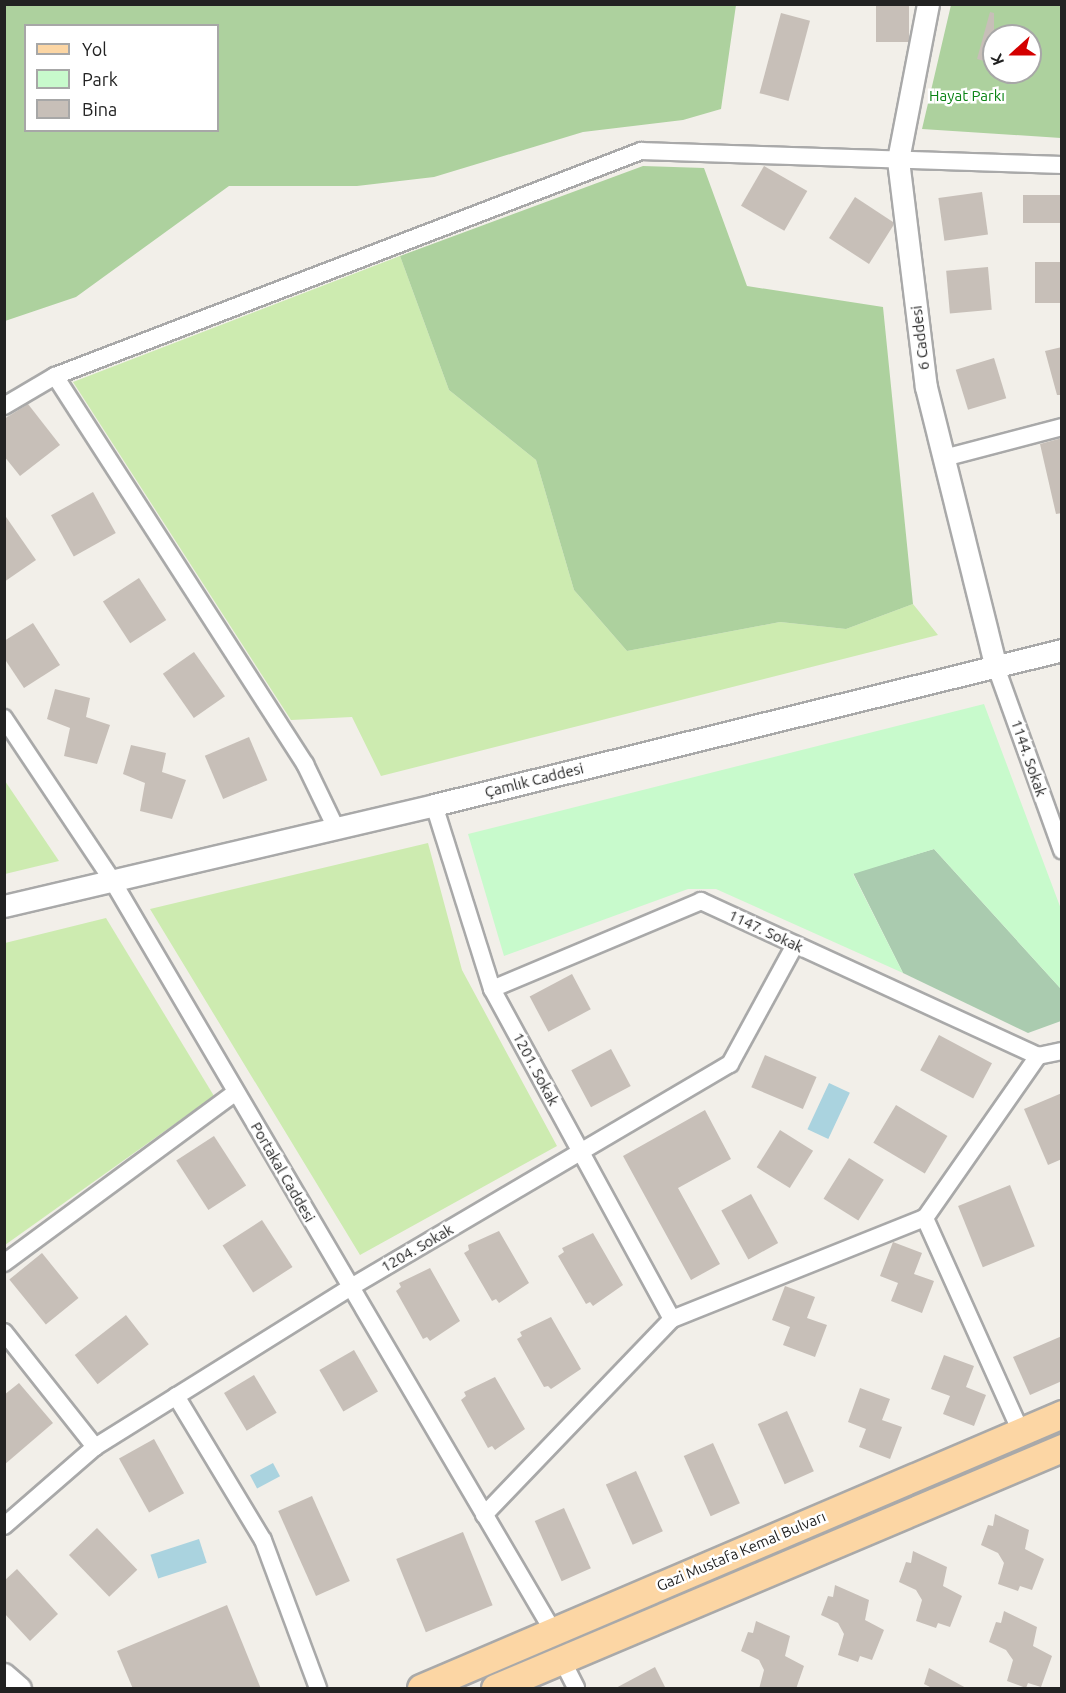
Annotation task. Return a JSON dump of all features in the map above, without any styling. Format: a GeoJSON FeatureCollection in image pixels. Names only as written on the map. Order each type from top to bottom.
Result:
{"type":"FeatureCollection","features":[{"type":"Feature","properties":{"kind":"main road","name":"Gazi Mustafa Kemal Bulvarı"},"geometry":{"type":"LineString","coordinates":[[421,1689],[1062,1414]]}},
{"type":"Feature","properties":{"kind":"main road","name":"Gazi Mustafa Kemal Bulvarı"},"geometry":{"type":"LineString","coordinates":[[495,1689],[1062,1448]]}},
{"type":"Feature","properties":{"kind":"street","name":"6 Caddesi"},"geometry":{"type":"LineString","coordinates":[[928,4],[898,159],[926,387],[996,668]]}},
{"type":"Feature","properties":{"kind":"street"},"geometry":{"type":"LineString","coordinates":[[4,406],[55,376],[641,151],[1062,165]]}},
{"type":"Feature","properties":{"kind":"street"},"geometry":{"type":"LineString","coordinates":[[55,376],[305,764],[336,828]]}},
{"type":"Feature","properties":{"kind":"street"},"geometry":{"type":"LineString","coordinates":[[944,458],[1062,427]]}},
{"type":"Feature","properties":{"kind":"street","name":"Çamlık Caddesi"},"geometry":{"type":"LineString","coordinates":[[4,906],[434,805],[1062,650]]}},
{"type":"Feature","properties":{"kind":"street","name":"1144. Sokak"},"geometry":{"type":"LineString","coordinates":[[996,668],[1062,850]]}},
{"type":"Feature","properties":{"kind":"street","name":"Portakal Caddesi"},"geometry":{"type":"LineString","coordinates":[[4,718],[112,880],[553,1631]]}},
{"type":"Feature","properties":{"kind":"street","name":"1201. Sokak"},"geometry":{"type":"LineString","coordinates":[[434,805],[492,989],[672,1318]]}},
{"type":"Feature","properties":{"kind":"street","name":"1147. Sokak"},"geometry":{"type":"LineString","coordinates":[[492,989],[701,900],[1038,1056]]}},
{"type":"Feature","properties":{"kind":"street","name":"1204. Sokak"},"geometry":{"type":"LineString","coordinates":[[4,1526],[95,1447],[351,1287],[730,1064],[795,945]]}},
{"type":"Feature","properties":{"kind":"street"},"geometry":{"type":"LineString","coordinates":[[484,1515],[672,1318],[924,1218],[1038,1056],[1062,1051]]}},
{"type":"Feature","properties":{"kind":"street"},"geometry":{"type":"LineString","coordinates":[[4,1263],[237,1092]]}},
{"type":"Feature","properties":{"kind":"street"},"geometry":{"type":"LineString","coordinates":[[924,1218],[1021,1432]]}},
{"type":"Feature","properties":{"kind":"street"},"geometry":{"type":"LineString","coordinates":[[4,1332],[95,1447]]}},
{"type":"Feature","properties":{"kind":"street"},"geometry":{"type":"LineString","coordinates":[[176,1396],[263,1540],[318,1689]]}},
{"type":"Feature","properties":{"kind":"street"},"geometry":{"type":"LineString","coordinates":[[562,1660],[576,1689]]}},
{"type":"Feature","properties":{"kind":"street"},"geometry":{"type":"LineString","coordinates":[[4,1674],[20,1689]]}},
{"type":"Feature","properties":{"kind":"green space"},"geometry":{"type":"Polygon","coordinates":[[[5,4],[736,5],[721,109],[683,120],[583,132],[434,177],[357,186],[229,186],[76,297],[5,321],[5,4]]]}},
{"type":"Feature","properties":{"kind":"green space","name":"Hayat Parkı"},"geometry":{"type":"Polygon","coordinates":[[[951,5],[1061,5],[1061,138],[922,129],[951,5]]]}},
{"type":"Feature","properties":{"kind":"green space"},"geometry":{"type":"Polygon","coordinates":[[[643,166],[704,168],[747,286],[883,307],[913,604],[846,629],[780,622],[627,651],[574,590],[536,460],[449,390],[400,256],[643,166]]]}},
{"type":"Feature","properties":{"kind":"green space"},"geometry":{"type":"Polygon","coordinates":[[[400,256],[449,390],[536,460],[574,590],[627,651],[780,622],[846,629],[913,604],[938,635],[381,776],[352,717],[291,720],[73,382],[400,256]]]}},
{"type":"Feature","properties":{"kind":"green space"},"geometry":{"type":"Polygon","coordinates":[[[984,704],[1061,909],[1061,989],[934,849],[853,874],[903,973],[716,889],[688,889],[504,956],[468,834],[984,704]]]}},
{"type":"Feature","properties":{"kind":"green space"},"geometry":{"type":"Polygon","coordinates":[[[5,781],[59,861],[5,874],[5,781]]]}},
{"type":"Feature","properties":{"kind":"green space"},"geometry":{"type":"Polygon","coordinates":[[[428,843],[462,970],[557,1146],[360,1255],[150,909],[428,843]]]}},
{"type":"Feature","properties":{"kind":"green space"},"geometry":{"type":"Polygon","coordinates":[[[934,849],[1061,989],[1061,1021],[1028,1033],[903,973],[853,873],[934,849]]]}},
{"type":"Feature","properties":{"kind":"green space"},"geometry":{"type":"Polygon","coordinates":[[[106,918],[214,1096],[5,1245],[5,943],[106,918]]]}},
{"type":"Feature","properties":{"kind":"water"},"geometry":{"type":"Polygon","coordinates":[[[829,1083],[850,1093],[828,1139],[807,1129],[829,1083]]]}},
{"type":"Feature","properties":{"kind":"water"},"geometry":{"type":"Polygon","coordinates":[[[273,1463],[280,1476],[257,1488],[250,1475],[273,1463]]]}},
{"type":"Feature","properties":{"kind":"water"},"geometry":{"type":"Polygon","coordinates":[[[199,1539],[207,1563],[158,1579],[150,1555],[199,1539]]]}},
{"type":"Feature","properties":{"kind":"building"},"geometry":{"type":"Polygon","coordinates":[[[876,4],[909,4],[909,42],[876,42],[876,4]]]}},
{"type":"Feature","properties":{"kind":"building"},"geometry":{"type":"Polygon","coordinates":[[[990,12],[994,13],[994,24],[987,24],[990,12]]]}},
{"type":"Feature","properties":{"kind":"building"},"geometry":{"type":"Polygon","coordinates":[[[781,13],[810,21],[788,101],[760,93],[781,13]]]}},
{"type":"Feature","properties":{"kind":"building"},"geometry":{"type":"Polygon","coordinates":[[[982,41],[982,60],[977,59],[982,41]]]}},
{"type":"Feature","properties":{"kind":"building"},"geometry":{"type":"Polygon","coordinates":[[[764,166],[807,191],[784,231],[741,206],[764,166]]]}},
{"type":"Feature","properties":{"kind":"building"},"geometry":{"type":"Polygon","coordinates":[[[982,192],[988,235],[944,241],[938,198],[982,192]]]}},
{"type":"Feature","properties":{"kind":"building"},"geometry":{"type":"Polygon","coordinates":[[[1023,195],[1062,195],[1062,223],[1023,223],[1023,195]]]}},
{"type":"Feature","properties":{"kind":"building"},"geometry":{"type":"Polygon","coordinates":[[[855,197],[893,222],[893,226],[869,264],[829,238],[855,197]]]}},
{"type":"Feature","properties":{"kind":"building"},"geometry":{"type":"Polygon","coordinates":[[[1035,262],[1062,262],[1062,303],[1035,303],[1035,262]]]}},
{"type":"Feature","properties":{"kind":"building"},"geometry":{"type":"Polygon","coordinates":[[[988,267],[992,310],[950,313],[946,271],[988,267]]]}},
{"type":"Feature","properties":{"kind":"building"},"geometry":{"type":"Polygon","coordinates":[[[1062,347],[1062,395],[1057,395],[1045,351],[1062,347]]]}},
{"type":"Feature","properties":{"kind":"building"},"geometry":{"type":"Polygon","coordinates":[[[994,358],[1006,398],[968,410],[956,370],[994,358]]]}},
{"type":"Feature","properties":{"kind":"building"},"geometry":{"type":"Polygon","coordinates":[[[28,404],[60,445],[20,476],[4,456],[4,419],[28,404]]]}},
{"type":"Feature","properties":{"kind":"building"},"geometry":{"type":"Polygon","coordinates":[[[1062,438],[1062,513],[1056,514],[1040,444],[1062,438]]]}},
{"type":"Feature","properties":{"kind":"building"},"geometry":{"type":"Polygon","coordinates":[[[93,492],[116,533],[74,556],[51,515],[93,492]]]}},
{"type":"Feature","properties":{"kind":"building"},"geometry":{"type":"Polygon","coordinates":[[[4,514],[36,560],[4,582],[4,514]]]}},
{"type":"Feature","properties":{"kind":"building"},"geometry":{"type":"Polygon","coordinates":[[[139,578],[166,620],[130,643],[103,601],[139,578]]]}},
{"type":"Feature","properties":{"kind":"building"},"geometry":{"type":"Polygon","coordinates":[[[33,623],[60,665],[24,688],[4,658],[4,641],[33,623]]]}},
{"type":"Feature","properties":{"kind":"building"},"geometry":{"type":"Polygon","coordinates":[[[194,652],[225,696],[194,718],[163,674],[194,652]]]}},
{"type":"Feature","properties":{"kind":"building"},"geometry":{"type":"Polygon","coordinates":[[[55,689],[90,698],[86,717],[110,725],[97,764],[64,756],[70,728],[47,719],[55,689]]]}},
{"type":"Feature","properties":{"kind":"building"},"geometry":{"type":"Polygon","coordinates":[[[249,737],[267,780],[223,799],[205,756],[249,737]]]}},
{"type":"Feature","properties":{"kind":"building"},"geometry":{"type":"Polygon","coordinates":[[[131,745],[166,753],[162,772],[186,780],[172,819],[140,811],[145,783],[123,774],[131,745]]]}},
{"type":"Feature","properties":{"kind":"building"},"geometry":{"type":"Polygon","coordinates":[[[572,974],[591,1009],[548,1032],[530,997],[572,974]]]}},
{"type":"Feature","properties":{"kind":"building"},"geometry":{"type":"Polygon","coordinates":[[[939,1035],[992,1063],[973,1098],[920,1070],[939,1035]]]}},
{"type":"Feature","properties":{"kind":"building"},"geometry":{"type":"Polygon","coordinates":[[[611,1049],[631,1086],[591,1107],[571,1070],[611,1049]]]}},
{"type":"Feature","properties":{"kind":"building"},"geometry":{"type":"Polygon","coordinates":[[[765,1055],[817,1077],[803,1109],[751,1087],[765,1055]]]}},
{"type":"Feature","properties":{"kind":"building"},"geometry":{"type":"Polygon","coordinates":[[[1062,1093],[1062,1159],[1048,1165],[1024,1109],[1062,1093]]]}},
{"type":"Feature","properties":{"kind":"building"},"geometry":{"type":"Polygon","coordinates":[[[896,1105],[947,1136],[925,1174],[873,1143],[896,1105]]]}},
{"type":"Feature","properties":{"kind":"building"},"geometry":{"type":"Polygon","coordinates":[[[705,1110],[731,1159],[678,1188],[720,1264],[691,1280],[623,1156],[705,1110]]]}},
{"type":"Feature","properties":{"kind":"building"},"geometry":{"type":"Polygon","coordinates":[[[780,1130],[813,1151],[790,1188],[757,1167],[780,1130]]]}},
{"type":"Feature","properties":{"kind":"building"},"geometry":{"type":"Polygon","coordinates":[[[214,1136],[246,1185],[208,1210],[176,1161],[214,1136]]]}},
{"type":"Feature","properties":{"kind":"building"},"geometry":{"type":"Polygon","coordinates":[[[849,1158],[884,1180],[858,1220],[824,1199],[849,1158]]]}},
{"type":"Feature","properties":{"kind":"building"},"geometry":{"type":"Polygon","coordinates":[[[1010,1185],[1035,1246],[983,1267],[958,1206],[1010,1185]]]}},
{"type":"Feature","properties":{"kind":"building"},"geometry":{"type":"Polygon","coordinates":[[[751,1194],[778,1243],[748,1259],[721,1210],[751,1194]]]}},
{"type":"Feature","properties":{"kind":"building"},"geometry":{"type":"Polygon","coordinates":[[[262,1220],[292,1267],[253,1293],[223,1246],[262,1220]]]}},
{"type":"Feature","properties":{"kind":"building"},"geometry":{"type":"Polygon","coordinates":[[[499,1231],[529,1283],[499,1303],[496,1299],[492,1301],[464,1253],[469,1250],[468,1245],[499,1231]]]}},
{"type":"Feature","properties":{"kind":"building"},"geometry":{"type":"Polygon","coordinates":[[[593,1233],[623,1285],[593,1306],[590,1302],[586,1304],[558,1256],[564,1252],[562,1248],[593,1233]]]}},
{"type":"Feature","properties":{"kind":"building"},"geometry":{"type":"Polygon","coordinates":[[[893,1242],[922,1253],[914,1274],[934,1281],[922,1313],[891,1301],[898,1283],[880,1276],[893,1242]]]}},
{"type":"Feature","properties":{"kind":"building"},"geometry":{"type":"Polygon","coordinates":[[[42,1253],[79,1298],[46,1325],[9,1279],[42,1253]]]}},
{"type":"Feature","properties":{"kind":"building"},"geometry":{"type":"Polygon","coordinates":[[[430,1268],[460,1321],[430,1341],[427,1337],[423,1339],[396,1291],[401,1287],[399,1283],[430,1268]]]}},
{"type":"Feature","properties":{"kind":"building"},"geometry":{"type":"Polygon","coordinates":[[[785,1286],[815,1297],[807,1318],[827,1325],[815,1357],[783,1345],[790,1327],[772,1320],[785,1286]]]}},
{"type":"Feature","properties":{"kind":"building"},"geometry":{"type":"Polygon","coordinates":[[[126,1315],[149,1344],[98,1384],[75,1355],[126,1315]]]}},
{"type":"Feature","properties":{"kind":"building"},"geometry":{"type":"Polygon","coordinates":[[[551,1317],[581,1369],[551,1389],[548,1386],[544,1387],[517,1339],[522,1336],[520,1332],[551,1317]]]}},
{"type":"Feature","properties":{"kind":"building"},"geometry":{"type":"Polygon","coordinates":[[[1062,1336],[1062,1381],[1030,1395],[1013,1357],[1062,1336]]]}},
{"type":"Feature","properties":{"kind":"building"},"geometry":{"type":"Polygon","coordinates":[[[354,1350],[378,1392],[343,1412],[319,1370],[354,1350]]]}},
{"type":"Feature","properties":{"kind":"building"},"geometry":{"type":"Polygon","coordinates":[[[944,1355],[974,1366],[966,1387],[986,1395],[974,1426],[943,1414],[950,1396],[931,1389],[944,1355]]]}},
{"type":"Feature","properties":{"kind":"building"},"geometry":{"type":"Polygon","coordinates":[[[254,1375],[277,1413],[247,1431],[224,1393],[254,1375]]]}},
{"type":"Feature","properties":{"kind":"building"},"geometry":{"type":"Polygon","coordinates":[[[495,1377],[525,1429],[495,1450],[492,1446],[488,1448],[461,1400],[466,1396],[464,1392],[495,1377]]]}},
{"type":"Feature","properties":{"kind":"building"},"geometry":{"type":"Polygon","coordinates":[[[19,1383],[53,1423],[4,1465],[4,1395],[19,1383]]]}},
{"type":"Feature","properties":{"kind":"building"},"geometry":{"type":"Polygon","coordinates":[[[860,1388],[890,1399],[882,1420],[902,1427],[890,1459],[859,1447],[866,1429],[848,1422],[860,1388]]]}},
{"type":"Feature","properties":{"kind":"building"},"geometry":{"type":"Polygon","coordinates":[[[787,1411],[814,1471],[785,1484],[758,1424],[787,1411]]]}},
{"type":"Feature","properties":{"kind":"building"},"geometry":{"type":"Polygon","coordinates":[[[154,1439],[184,1493],[149,1513],[119,1458],[154,1439]]]}},
{"type":"Feature","properties":{"kind":"building"},"geometry":{"type":"Polygon","coordinates":[[[713,1443],[740,1503],[711,1516],[684,1456],[713,1443]]]}},
{"type":"Feature","properties":{"kind":"building"},"geometry":{"type":"Polygon","coordinates":[[[636,1471],[663,1531],[633,1545],[606,1484],[636,1471]]]}},
{"type":"Feature","properties":{"kind":"building"},"geometry":{"type":"Polygon","coordinates":[[[312,1496],[350,1581],[316,1596],[278,1511],[312,1496]]]}},
{"type":"Feature","properties":{"kind":"building"},"geometry":{"type":"Polygon","coordinates":[[[564,1508],[591,1568],[562,1581],[535,1521],[564,1508]]]}},
{"type":"Feature","properties":{"kind":"building"},"geometry":{"type":"Polygon","coordinates":[[[995,1514],[1029,1530],[1025,1549],[1044,1559],[1032,1590],[1020,1586],[1018,1591],[998,1584],[1004,1563],[998,1553],[981,1545],[988,1525],[993,1526],[995,1514]]]}},
{"type":"Feature","properties":{"kind":"building"},"geometry":{"type":"Polygon","coordinates":[[[97,1528],[137,1570],[109,1597],[69,1555],[97,1528]]]}},
{"type":"Feature","properties":{"kind":"building"},"geometry":{"type":"Polygon","coordinates":[[[463,1532],[493,1605],[426,1632],[396,1559],[463,1532]]]}},
{"type":"Feature","properties":{"kind":"building"},"geometry":{"type":"Polygon","coordinates":[[[913,1551],[947,1567],[943,1586],[962,1596],[950,1627],[938,1623],[936,1628],[916,1621],[922,1600],[916,1590],[899,1582],[906,1562],[911,1563],[913,1551]]]}},
{"type":"Feature","properties":{"kind":"building"},"geometry":{"type":"Polygon","coordinates":[[[17,1569],[58,1614],[30,1641],[4,1613],[4,1581],[17,1569]]]}},
{"type":"Feature","properties":{"kind":"building"},"geometry":{"type":"Polygon","coordinates":[[[835,1585],[869,1600],[865,1620],[884,1630],[872,1660],[860,1656],[858,1662],[838,1655],[844,1634],[838,1623],[821,1615],[828,1596],[833,1597],[835,1585]]]}},
{"type":"Feature","properties":{"kind":"building"},"geometry":{"type":"Polygon","coordinates":[[[227,1605],[261,1689],[133,1689],[117,1651],[227,1605]]]}},
{"type":"Feature","properties":{"kind":"building"},"geometry":{"type":"Polygon","coordinates":[[[1004,1611],[1037,1627],[1033,1646],[1052,1656],[1041,1687],[1028,1683],[1026,1688],[1007,1681],[1013,1660],[1006,1650],[989,1642],[996,1622],[1001,1623],[1004,1611]]]}},
{"type":"Feature","properties":{"kind":"building"},"geometry":{"type":"Polygon","coordinates":[[[756,1621],[790,1636],[785,1656],[804,1666],[796,1689],[759,1689],[764,1670],[759,1660],[741,1651],[748,1632],[753,1633],[756,1621]]]}},
{"type":"Feature","properties":{"kind":"building"},"geometry":{"type":"Polygon","coordinates":[[[655,1667],[666,1689],[614,1689],[655,1667]]]}},
{"type":"Feature","properties":{"kind":"building"},"geometry":{"type":"Polygon","coordinates":[[[929,1668],[968,1689],[934,1689],[924,1684],[929,1668]]]}}]}
